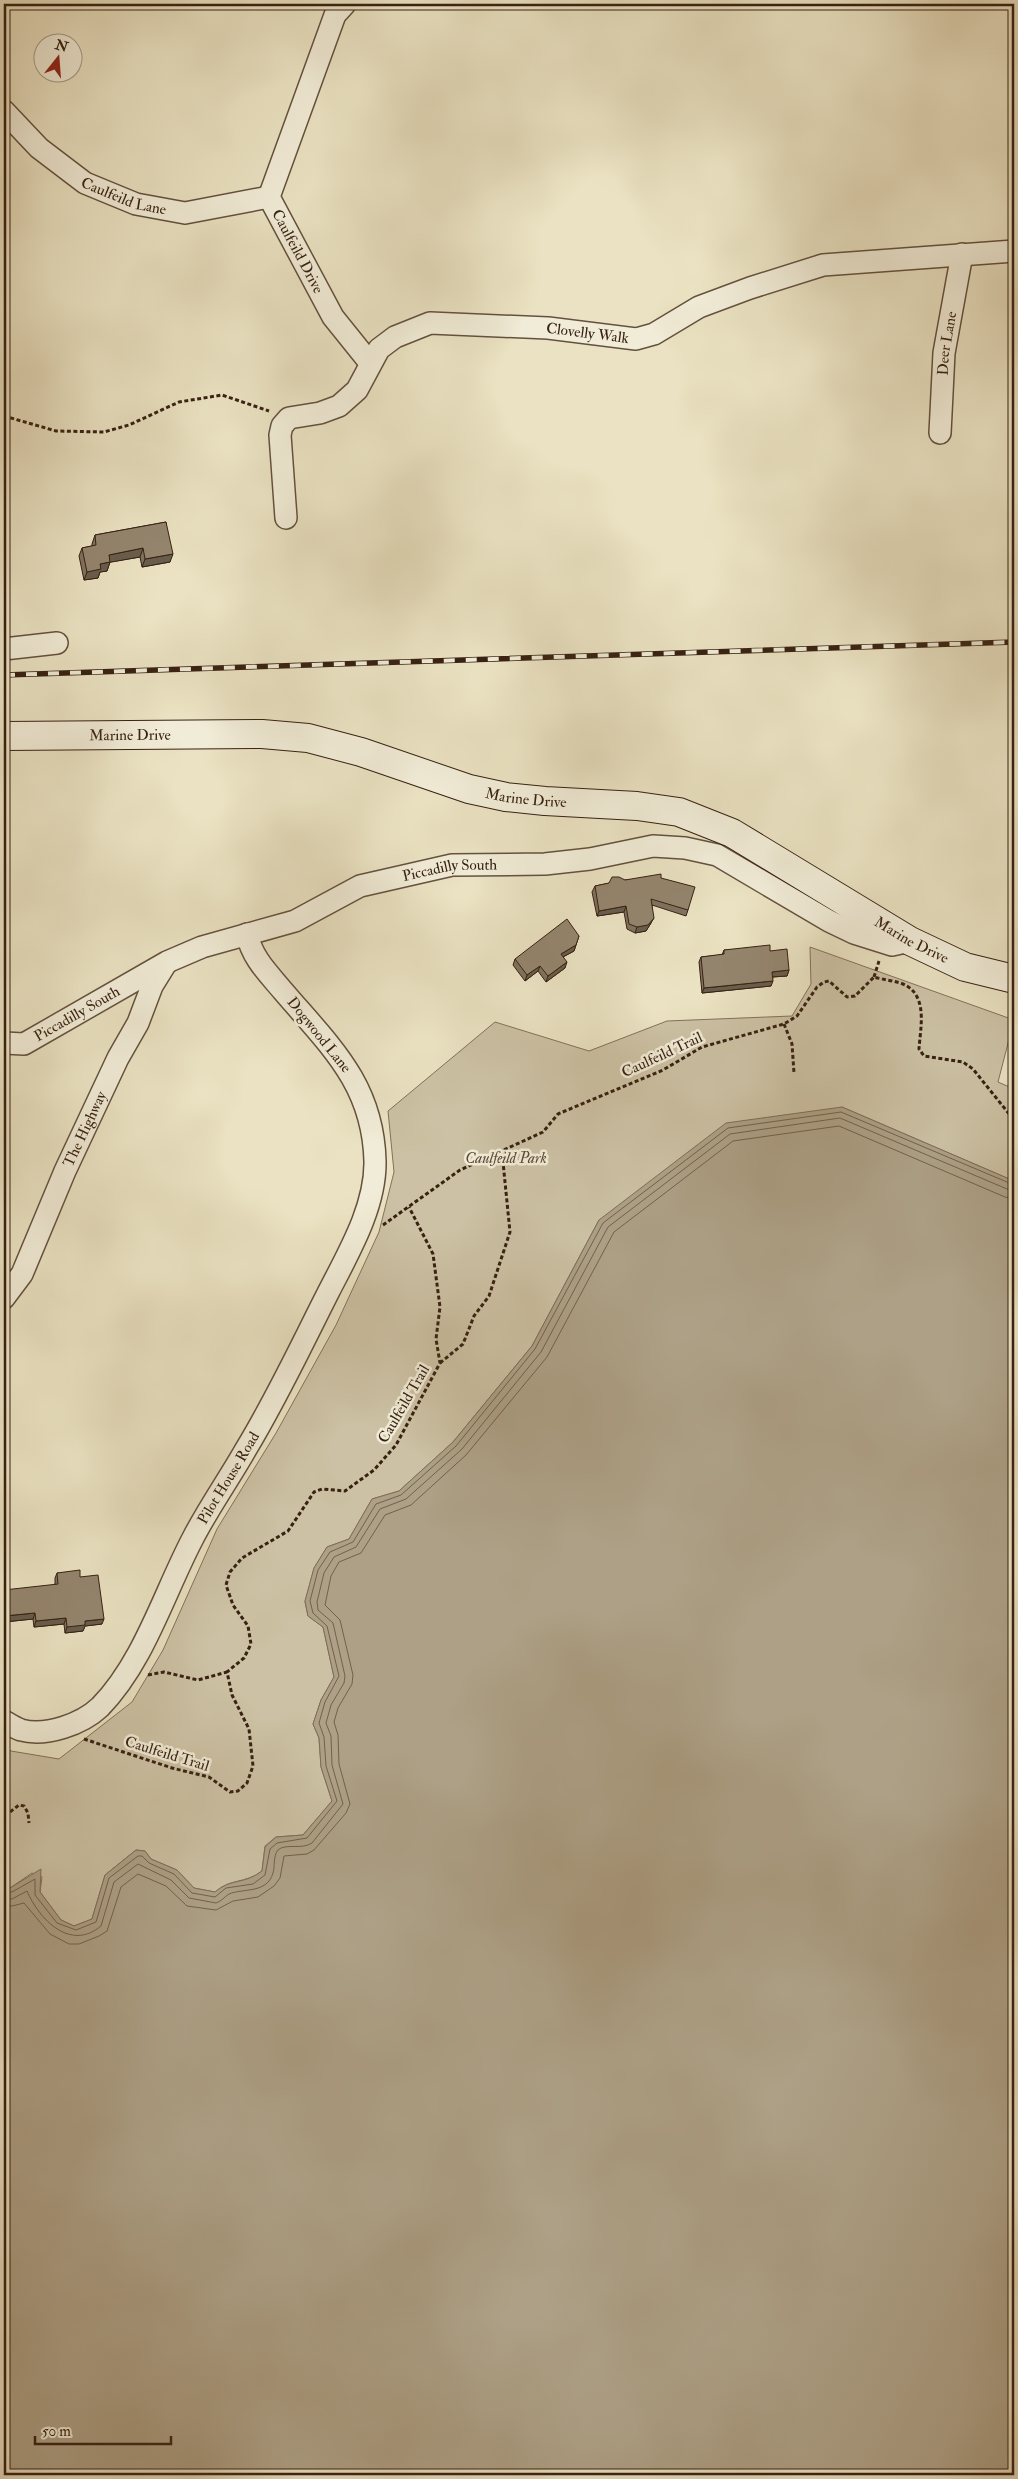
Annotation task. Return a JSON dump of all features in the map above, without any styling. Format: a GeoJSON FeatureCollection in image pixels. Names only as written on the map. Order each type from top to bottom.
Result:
{"type":"FeatureCollection","features":[{"type":"Feature","properties":{"kind":"main road","name":"Marine Drive"},"geometry":{"type":"LineString","coordinates":[[4,736],[262,734],[308,738],[361,752],[469,789],[506,797],[637,806],[679,812],[732,833],[910,941],[965,968],[1014,979]]}},
{"type":"Feature","properties":{"kind":"street","name":"Caulfeild Drive"},"geometry":{"type":"LineString","coordinates":[[338,8],[270,197],[333,317],[370,363]]}},
{"type":"Feature","properties":{"kind":"street","name":"Caulfeild Lane"},"geometry":{"type":"LineString","coordinates":[[4,112],[39,148],[85,183],[136,204],[185,213],[270,197]]}},
{"type":"Feature","properties":{"kind":"street","name":"Clovelly Walk"},"geometry":{"type":"LineString","coordinates":[[289,418],[320,413],[339,406],[357,390],[379,348],[395,337],[430,323],[548,328],[636,339],[654,334],[699,307],[750,288],[823,265],[1014,250]]}},
{"type":"Feature","properties":{"kind":"street","name":"Deer Lane"},"geometry":{"type":"LineString","coordinates":[[940,433],[944,353],[962,254]]}},
{"type":"Feature","properties":{"kind":"street"},"geometry":{"type":"LineString","coordinates":[[286,518],[280,435],[282,426],[289,418]]}},
{"type":"Feature","properties":{"kind":"street"},"geometry":{"type":"LineString","coordinates":[[4,649],[57,643]]}},
{"type":"Feature","properties":{"kind":"street","name":"Piccadilly South"},"geometry":{"type":"LineString","coordinates":[[4,1043],[24,1044],[167,962],[202,947],[295,921],[360,886],[399,875],[466,863],[545,864],[590,859],[654,846],[669,846],[717,855],[828,921],[872,940],[892,945],[910,941]]}},
{"type":"Feature","properties":{"kind":"street","name":"Dogwood Lane"},"geometry":{"type":"LineString","coordinates":[[247,934],[255,957],[352,1076],[366,1111],[374,1146]]}},
{"type":"Feature","properties":{"kind":"street","name":"The Highway"},"geometry":{"type":"LineString","coordinates":[[4,1298],[22,1274],[65,1171],[118,1058],[138,1023],[152,986],[167,962]]}},
{"type":"Feature","properties":{"kind":"street","name":"Pilot House Road"},"geometry":{"type":"LineString","coordinates":[[4,1721],[20,1730],[31,1732],[58,1728],[84,1719],[99,1707],[126,1672],[158,1616],[192,1539],[273,1402],[340,1270],[368,1205],[375,1180],[374,1146]]}},
{"type":"Feature","properties":{"kind":"path"},"geometry":{"type":"LineString","coordinates":[[4,416],[56,431],[104,432],[129,425],[179,402],[222,396],[289,418]]}},
{"type":"Feature","properties":{"kind":"path","name":"Caulfeild Trail"},"geometry":{"type":"LineString","coordinates":[[380,1228],[460,1170],[543,1132],[558,1114],[663,1070],[702,1047],[784,1024],[797,1016],[817,987],[829,981],[847,997],[860,993],[874,977],[908,986],[915,994],[922,1014],[918,1049],[924,1056],[964,1062],[973,1069],[1014,1120]]}},
{"type":"Feature","properties":{"kind":"path"},"geometry":{"type":"LineString","coordinates":[[784,1024],[792,1044],[794,1073]]}},
{"type":"Feature","properties":{"kind":"path"},"geometry":{"type":"LineString","coordinates":[[440,1363],[463,1344],[474,1316],[489,1296],[510,1232],[502,1152]]}},
{"type":"Feature","properties":{"kind":"path","name":"Caulfeild Trail"},"geometry":{"type":"LineString","coordinates":[[58,1728],[93,1743],[172,1768],[208,1777],[230,1792],[238,1791],[247,1783],[252,1766],[249,1729],[232,1695],[227,1672],[244,1658],[250,1644],[248,1626],[233,1605],[226,1584],[230,1572],[242,1558],[288,1531],[314,1492],[322,1489],[345,1492],[374,1470],[396,1445],[440,1363],[436,1339],[440,1307],[433,1254],[409,1207]]}},
{"type":"Feature","properties":{"kind":"path"},"geometry":{"type":"LineString","coordinates":[[126,1672],[138,1677],[164,1672],[198,1680],[227,1672]]}},
{"type":"Feature","properties":{"kind":"path"},"geometry":{"type":"LineString","coordinates":[[4,1753],[6,1764],[4,1774]]}},
{"type":"Feature","properties":{"kind":"path"},"geometry":{"type":"LineString","coordinates":[[4,1810],[10,1812],[19,1805],[24,1806],[28,1812],[29,1823]]}},
{"type":"Feature","properties":{"kind":"green space","name":"Caulfeild Park"},"geometry":{"type":"Polygon","coordinates":[[[810,947],[1014,1020],[998,1082],[1014,1089],[1014,1181],[842,1107],[599,1220],[532,1346],[453,1442],[399,1491],[372,1499],[349,1539],[327,1547],[314,1568],[305,1602],[308,1616],[323,1627],[334,1677],[321,1700],[313,1724],[319,1738],[321,1767],[332,1801],[303,1835],[276,1837],[265,1846],[262,1871],[250,1878],[226,1885],[215,1892],[194,1888],[177,1870],[151,1859],[145,1851],[136,1850],[105,1875],[92,1919],[74,1926],[61,1920],[40,1892],[42,1877],[32,1873],[10,1888],[4,1886],[4,1746],[11,1751],[59,1759],[132,1702],[163,1650],[217,1529],[276,1433],[336,1325],[379,1232],[394,1172],[388,1111],[495,1022],[589,1051],[667,1021],[792,1016],[811,984],[810,947]]]}},
{"type":"Feature","properties":{"kind":"water"},"geometry":{"type":"Polygon","coordinates":[[[842,1107],[1014,1181],[1014,2475],[4,2475],[4,1886],[10,1888],[41,1869],[40,1892],[61,1920],[74,1926],[92,1919],[105,1875],[136,1850],[145,1851],[151,1859],[177,1870],[194,1888],[215,1892],[262,1871],[265,1847],[276,1837],[303,1835],[332,1801],[321,1767],[319,1738],[313,1724],[321,1700],[334,1677],[323,1627],[308,1616],[305,1601],[314,1568],[327,1547],[349,1539],[372,1499],[399,1491],[453,1442],[532,1346],[599,1220],[726,1123],[842,1107]]]}},
{"type":"Feature","properties":{"kind":"building"},"geometry":{"type":"Polygon","coordinates":[[[166,522],[173,554],[145,559],[143,548],[109,555],[110,562],[100,564],[101,569],[87,572],[82,548],[96,545],[95,535],[166,522]]]}},
{"type":"Feature","properties":{"kind":"building"},"geometry":{"type":"Polygon","coordinates":[[[661,874],[661,878],[695,887],[688,910],[651,899],[654,918],[648,925],[637,927],[629,924],[626,906],[599,911],[595,886],[609,883],[612,877],[619,877],[625,880],[661,874]]]}},
{"type":"Feature","properties":{"kind":"building"},"geometry":{"type":"Polygon","coordinates":[[[567,919],[579,936],[576,945],[561,954],[567,962],[548,976],[540,966],[527,975],[515,959],[567,919]]]}},
{"type":"Feature","properties":{"kind":"building"},"geometry":{"type":"Polygon","coordinates":[[[770,945],[770,951],[787,949],[789,970],[772,972],[773,981],[704,988],[701,957],[724,954],[724,950],[770,945]]]}},
{"type":"Feature","properties":{"kind":"building"},"geometry":{"type":"Polygon","coordinates":[[[80,1570],[80,1577],[98,1575],[104,1619],[85,1621],[85,1625],[67,1627],[66,1618],[36,1621],[35,1613],[4,1616],[4,1590],[58,1584],[57,1573],[80,1570]]]}},
{"type":"Feature","properties":{"kind":"railway"},"geometry":{"type":"LineString","coordinates":[[4,675],[1014,642]]}}]}
